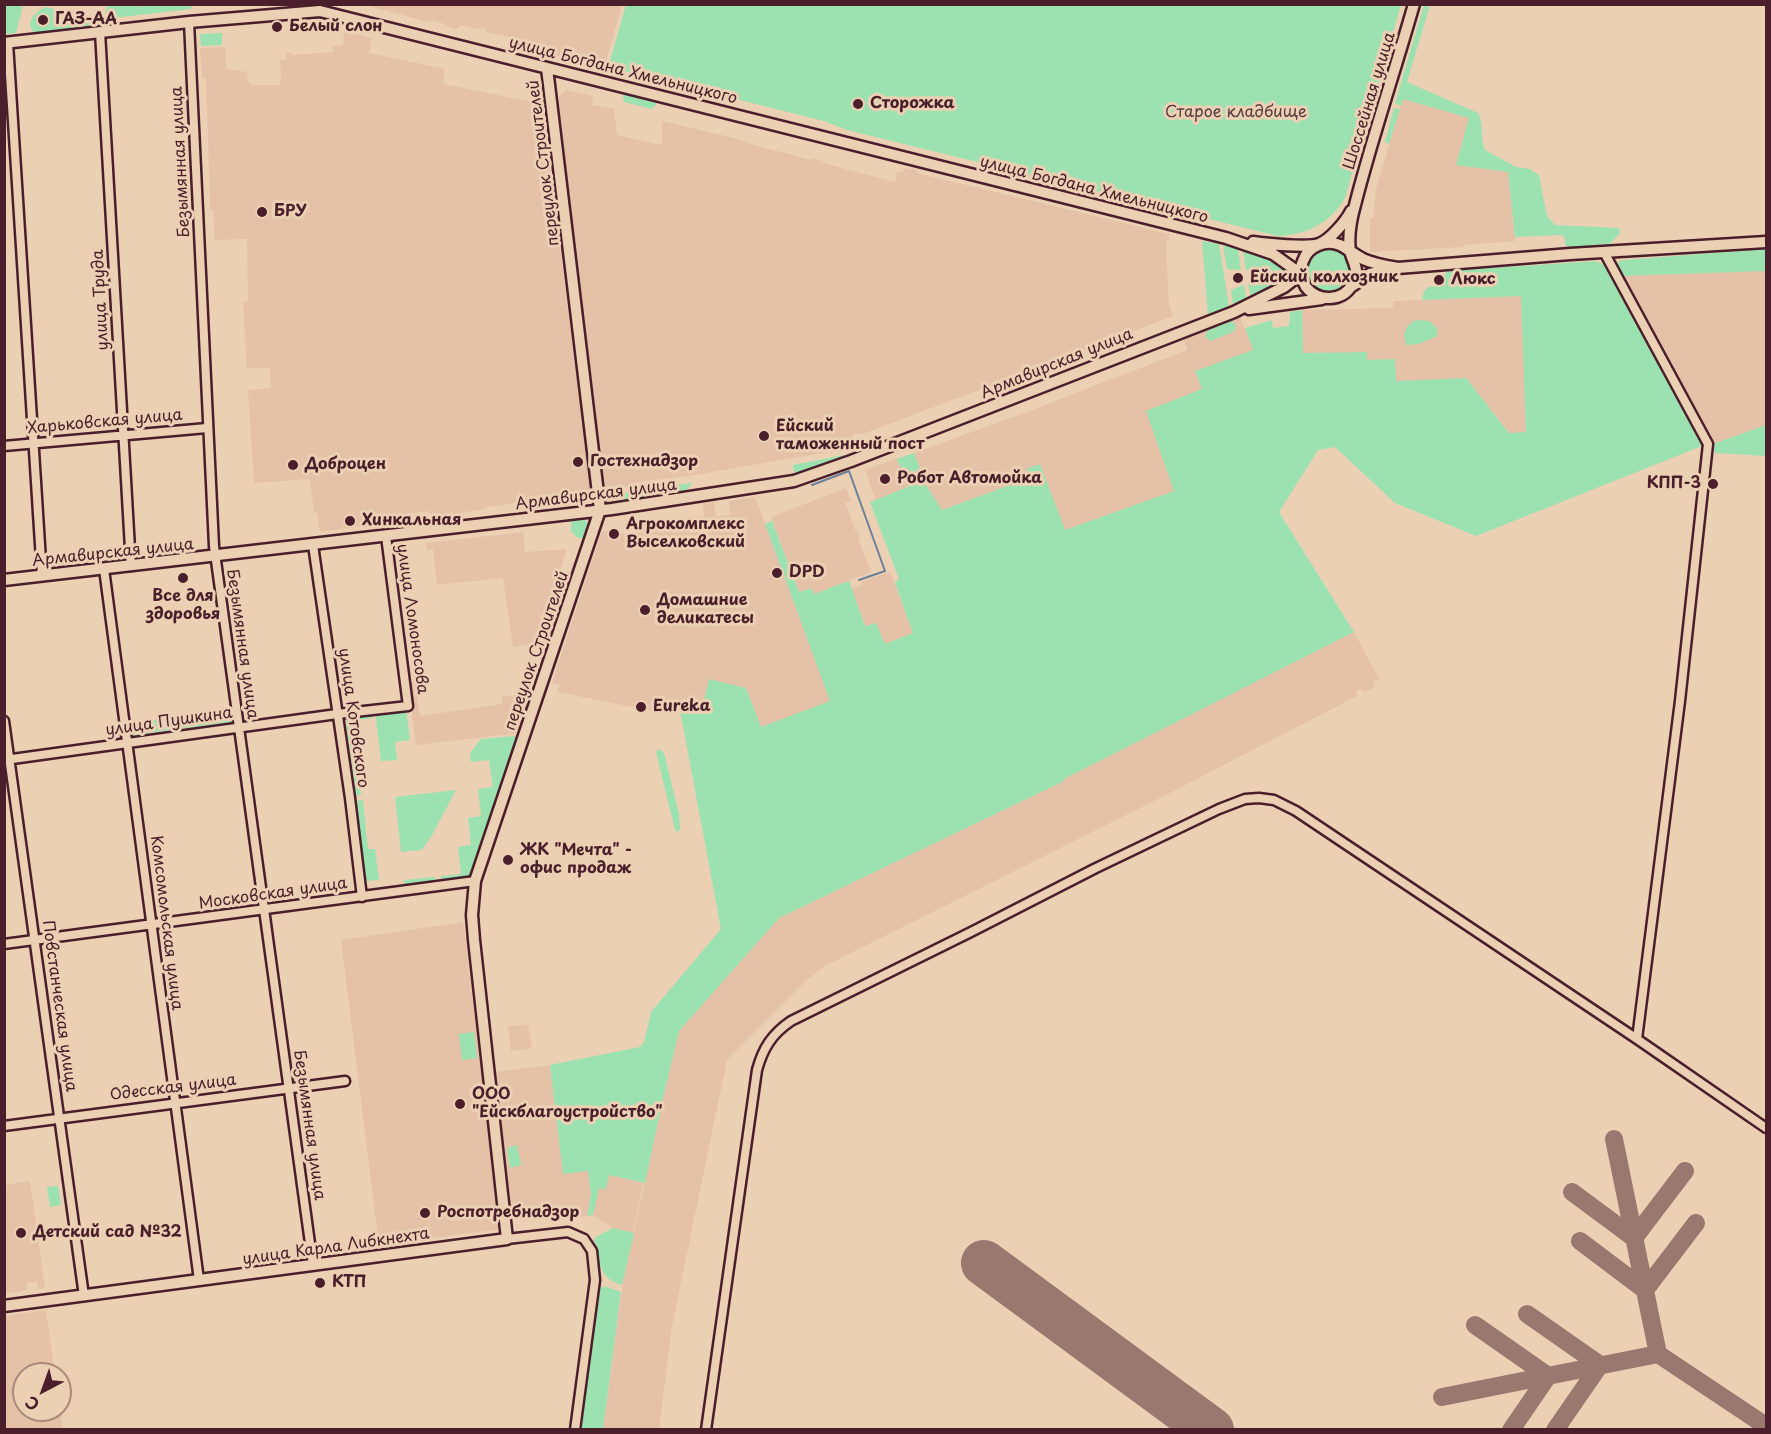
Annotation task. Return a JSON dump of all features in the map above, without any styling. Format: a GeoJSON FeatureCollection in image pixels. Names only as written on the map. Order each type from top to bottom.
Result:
{"type":"FeatureCollection","features":[{"type":"Feature","properties":{"kind":"street","name":"Шоссейная улица"},"geometry":{"type":"LineString","coordinates":[[1350,253],[1355,206],[1414,4]]}},
{"type":"Feature","properties":{"kind":"street","name":"улица Богдана Хмельницкого"},"geometry":{"type":"LineString","coordinates":[[6,43],[321,8],[548,68],[1226,238],[1273,254],[1301,274]]}},
{"type":"Feature","properties":{"kind":"street","name":"Безымянная улица"},"geometry":{"type":"LineString","coordinates":[[189,22],[215,556],[313,1265]]}},
{"type":"Feature","properties":{"kind":"street","name":"улица Труда"},"geometry":{"type":"LineString","coordinates":[[100,32],[131,566]]}},
{"type":"Feature","properties":{"kind":"street"},"geometry":{"type":"LineString","coordinates":[[6,43],[42,576]]}},
{"type":"Feature","properties":{"kind":"street","name":"переулок Строителей"},"geometry":{"type":"LineString","coordinates":[[507,1239],[474,940],[472,915],[475,881],[600,510],[548,68]]}},
{"type":"Feature","properties":{"kind":"street","name":"Шоссейная улица"},"geometry":{"type":"LineString","coordinates":[[1319,244],[1340,227],[1355,206]]}},
{"type":"Feature","properties":{"kind":"street","name":"улица Богдана Хмельницкого"},"geometry":{"type":"LineString","coordinates":[[1226,238],[1280,245],[1319,244]]}},
{"type":"Feature","properties":{"kind":"street"},"geometry":{"type":"LineString","coordinates":[[1398,268],[1371,262],[1350,253],[1336,243],[1319,244],[1305,256],[1301,274],[1310,291],[1317,296],[1329,298],[1340,296],[1370,274],[1398,268],[1767,242]]}},
{"type":"Feature","properties":{"kind":"street"},"geometry":{"type":"LineString","coordinates":[[1604,252],[1708,444],[1680,700],[1637,1039]]}},
{"type":"Feature","properties":{"kind":"street"},"geometry":{"type":"LineString","coordinates":[[1350,253],[1357,271],[1350,288]]}},
{"type":"Feature","properties":{"kind":"street","name":"Армавирская улица"},"geometry":{"type":"LineString","coordinates":[[4,580],[600,510],[766,487],[804,478],[1234,312],[1284,287],[1301,274]]}},
{"type":"Feature","properties":{"kind":"street","name":"Армавирская улица"},"geometry":{"type":"LineString","coordinates":[[1234,312],[1329,298]]}},
{"type":"Feature","properties":{"kind":"street","name":"Харьковская улица"},"geometry":{"type":"LineString","coordinates":[[4,446],[207,428]]}},
{"type":"Feature","properties":{"kind":"street","name":"улица Ломоносова"},"geometry":{"type":"LineString","coordinates":[[386,536],[408,706]]}},
{"type":"Feature","properties":{"kind":"street","name":"улица Котовского"},"geometry":{"type":"LineString","coordinates":[[313,545],[362,897]]}},
{"type":"Feature","properties":{"kind":"street","name":"Комсомольская улица"},"geometry":{"type":"LineString","coordinates":[[104,569],[199,1280]]}},
{"type":"Feature","properties":{"kind":"street","name":"улица Пушкина"},"geometry":{"type":"LineString","coordinates":[[7,759],[408,706]]}},
{"type":"Feature","properties":{"kind":"street","name":"Повстанческая улица"},"geometry":{"type":"LineString","coordinates":[[4,721],[7,759],[35,940],[84,1296]]}},
{"type":"Feature","properties":{"kind":"street"},"geometry":{"type":"LineString","coordinates":[[706,1430],[758,1070],[763,1050],[774,1035],[804,1014],[971,933],[1096,868],[1219,809],[1245,799],[1274,800],[1286,805],[1767,1128]]}},
{"type":"Feature","properties":{"kind":"street","name":"Московская улица"},"geometry":{"type":"LineString","coordinates":[[4,944],[475,881]]}},
{"type":"Feature","properties":{"kind":"street","name":"Одесская улица"},"geometry":{"type":"LineString","coordinates":[[4,1126],[345,1081]]}},
{"type":"Feature","properties":{"kind":"street","name":"улица Карла Либкнехта"},"geometry":{"type":"LineString","coordinates":[[4,1306],[568,1232],[584,1239],[592,1251],[595,1280],[575,1430]]}},
{"type":"Feature","properties":{"kind":"shaded area"},"geometry":{"type":"Polygon","coordinates":[[[364,5],[622,5],[604,68],[537,52],[539,43],[486,32],[484,28],[476,29],[460,25],[458,29],[431,20],[429,22],[364,5]]]}},
{"type":"Feature","properties":{"kind":"shaded area"},"geometry":{"type":"Polygon","coordinates":[[[344,31],[372,38],[369,53],[445,69],[443,84],[542,104],[591,493],[431,517],[429,511],[399,515],[400,521],[320,532],[317,512],[314,513],[310,479],[254,483],[248,390],[271,388],[270,368],[247,368],[243,301],[248,301],[247,239],[215,240],[213,210],[210,210],[206,79],[202,78],[200,48],[225,47],[226,69],[247,72],[248,81],[252,85],[278,85],[281,82],[280,60],[286,59],[286,53],[291,52],[292,55],[333,52],[333,46],[343,45],[344,31]]]}},
{"type":"Feature","properties":{"kind":"shaded area"},"geometry":{"type":"Polygon","coordinates":[[[566,90],[593,96],[592,105],[614,109],[617,135],[662,144],[662,121],[746,141],[811,160],[813,158],[823,163],[895,182],[897,172],[903,173],[904,168],[916,170],[917,173],[1169,234],[1169,241],[1166,241],[1169,306],[1173,316],[863,434],[854,433],[851,448],[695,475],[631,483],[630,486],[603,490],[560,120],[559,97],[566,90]]]}},
{"type":"Feature","properties":{"kind":"shaded area"},"geometry":{"type":"Polygon","coordinates":[[[1403,99],[1469,118],[1456,165],[1508,172],[1515,241],[1464,245],[1463,247],[1370,252],[1370,218],[1373,218],[1376,189],[1403,99]]]}},
{"type":"Feature","properties":{"kind":"shaded area"},"geometry":{"type":"Polygon","coordinates":[[[1766,271],[1766,425],[1713,444],[1621,276],[1766,271]]]}},
{"type":"Feature","properties":{"kind":"shaded area"},"geometry":{"type":"Polygon","coordinates":[[[1521,296],[1526,432],[1510,433],[1466,378],[1396,381],[1395,359],[1367,360],[1366,352],[1303,353],[1302,310],[1393,308],[1393,301],[1521,296]]]}},
{"type":"Feature","properties":{"kind":"shaded area"},"geometry":{"type":"Polygon","coordinates":[[[1240,316],[1253,350],[1195,372],[1202,389],[1175,491],[1065,530],[1030,478],[941,510],[926,485],[914,453],[1187,350],[1183,337],[1240,316]]]}},
{"type":"Feature","properties":{"kind":"shaded area"},"geometry":{"type":"Polygon","coordinates":[[[897,458],[908,487],[876,500],[865,470],[897,458]]]}},
{"type":"Feature","properties":{"kind":"shaded area"},"geometry":{"type":"Polygon","coordinates":[[[846,488],[851,501],[845,503],[860,537],[858,538],[871,572],[814,594],[811,588],[799,592],[771,517],[846,488]]]}},
{"type":"Feature","properties":{"kind":"shaded area"},"geometry":{"type":"Polygon","coordinates":[[[755,497],[831,702],[761,727],[746,688],[709,680],[701,714],[668,707],[667,714],[558,692],[559,685],[552,683],[602,531],[619,529],[620,534],[662,530],[662,522],[704,516],[703,504],[714,502],[716,517],[730,515],[729,501],[755,497]]]}},
{"type":"Feature","properties":{"kind":"shaded area"},"geometry":{"type":"Polygon","coordinates":[[[523,532],[525,552],[567,549],[537,643],[513,647],[503,578],[437,585],[433,549],[427,550],[426,543],[523,532]]]}},
{"type":"Feature","properties":{"kind":"shaded area"},"geometry":{"type":"Polygon","coordinates":[[[890,572],[913,633],[884,644],[866,626],[851,589],[862,585],[861,582],[890,572]]]}},
{"type":"Feature","properties":{"kind":"shaded area"},"geometry":{"type":"Polygon","coordinates":[[[1354,632],[1379,679],[1373,682],[1375,687],[1364,692],[1362,689],[1356,692],[1357,696],[1166,795],[823,967],[727,1060],[672,1326],[659,1429],[603,1430],[623,1282],[660,1112],[658,1111],[660,1102],[662,1102],[679,1031],[779,918],[1064,781],[1063,779],[1354,632]]]}},
{"type":"Feature","properties":{"kind":"shaded area"},"geometry":{"type":"Polygon","coordinates":[[[415,682],[420,716],[502,704],[502,697],[521,695],[524,719],[520,733],[416,745],[407,683],[415,682]]]}},
{"type":"Feature","properties":{"kind":"shaded area"},"geometry":{"type":"Polygon","coordinates":[[[463,922],[501,1229],[379,1245],[341,940],[463,922]]]}},
{"type":"Feature","properties":{"kind":"shaded area"},"geometry":{"type":"Polygon","coordinates":[[[528,1024],[532,1048],[511,1051],[508,1027],[528,1024]]]}},
{"type":"Feature","properties":{"kind":"shaded area"},"geometry":{"type":"Polygon","coordinates":[[[550,1065],[563,1173],[588,1171],[591,1195],[587,1216],[553,1220],[552,1216],[513,1220],[495,1072],[550,1065]]]}},
{"type":"Feature","properties":{"kind":"shaded area"},"geometry":{"type":"Polygon","coordinates":[[[609,1175],[643,1183],[633,1233],[613,1228],[593,1215],[599,1187],[609,1175]]]}},
{"type":"Feature","properties":{"kind":"shaded area","name":"Детский сад №32"},"geometry":{"type":"Polygon","coordinates":[[[30,1181],[45,1288],[38,1289],[37,1282],[27,1283],[27,1290],[5,1294],[5,1185],[30,1181]]]}},
{"type":"Feature","properties":{"kind":"shaded area"},"geometry":{"type":"Polygon","coordinates":[[[46,1310],[53,1362],[12,1362],[12,1422],[62,1422],[63,1429],[5,1429],[5,1316],[46,1310]]]}},
{"type":"Feature","properties":{"kind":"green space"},"geometry":{"type":"Polygon","coordinates":[[[143,4],[192,5],[191,9],[104,19],[107,5],[142,7],[143,4]]]}},
{"type":"Feature","properties":{"kind":"green space","name":"Старое кладбище"},"geometry":{"type":"Polygon","coordinates":[[[626,4],[1401,5],[1345,198],[1333,214],[1317,226],[1298,233],[1278,236],[847,130],[824,121],[608,67],[626,4]]]}},
{"type":"Feature","properties":{"kind":"green space"},"geometry":{"type":"Polygon","coordinates":[[[4,5],[23,5],[16,33],[5,34],[4,5]]]}},
{"type":"Feature","properties":{"kind":"green space"},"geometry":{"type":"Polygon","coordinates":[[[1424,5],[1430,5],[1407,82],[1478,113],[1485,150],[1516,167],[1530,169],[1539,175],[1547,216],[1555,225],[1619,228],[1620,233],[1610,244],[1569,247],[1565,245],[1565,238],[1562,235],[1515,237],[1508,172],[1456,165],[1469,118],[1403,99],[1401,106],[1395,103],[1424,5]]]}},
{"type":"Feature","properties":{"kind":"green space"},"geometry":{"type":"Polygon","coordinates":[[[45,7],[89,19],[88,31],[37,36],[30,23],[33,16],[45,7]]]}},
{"type":"Feature","properties":{"kind":"green space"},"geometry":{"type":"Polygon","coordinates":[[[222,33],[222,45],[201,46],[200,34],[222,33]]]}},
{"type":"Feature","properties":{"kind":"green space"},"geometry":{"type":"Polygon","coordinates":[[[626,92],[655,100],[656,105],[652,109],[624,102],[623,96],[626,92]]]}},
{"type":"Feature","properties":{"kind":"green space"},"geometry":{"type":"Polygon","coordinates":[[[1394,108],[1400,109],[1389,144],[1385,142],[1394,108]]]}},
{"type":"Feature","properties":{"kind":"green space"},"geometry":{"type":"Polygon","coordinates":[[[1202,241],[1219,244],[1229,306],[1208,315],[1202,241]]]}},
{"type":"Feature","properties":{"kind":"green space"},"geometry":{"type":"Polygon","coordinates":[[[1223,245],[1238,248],[1241,270],[1227,269],[1223,245]]]}},
{"type":"Feature","properties":{"kind":"green space"},"geometry":{"type":"Polygon","coordinates":[[[1328,247],[1337,248],[1344,254],[1350,261],[1350,279],[1344,286],[1337,292],[1328,293],[1319,292],[1312,286],[1306,279],[1305,270],[1306,261],[1312,254],[1319,248],[1328,247]]]}},
{"type":"Feature","properties":{"kind":"green space"},"geometry":{"type":"Polygon","coordinates":[[[1766,249],[1766,271],[1621,276],[1616,267],[1622,260],[1766,249]]]}},
{"type":"Feature","properties":{"kind":"green space"},"geometry":{"type":"Polygon","coordinates":[[[1243,250],[1268,256],[1289,271],[1289,278],[1251,297],[1248,283],[1256,276],[1253,271],[1246,270],[1243,250]]]}},
{"type":"Feature","properties":{"kind":"green space"},"geometry":{"type":"Polygon","coordinates":[[[1596,261],[1604,265],[1702,446],[1476,536],[1395,503],[1335,447],[1318,450],[1279,512],[1354,632],[1064,781],[779,918],[679,1031],[662,1102],[660,1102],[658,1111],[660,1112],[645,1183],[609,1175],[606,1189],[599,1188],[593,1215],[587,1216],[591,1195],[588,1171],[563,1174],[550,1065],[640,1047],[644,1042],[651,1012],[721,929],[680,710],[701,714],[709,679],[746,688],[761,727],[830,701],[765,524],[772,521],[799,592],[812,588],[814,594],[849,581],[865,626],[876,623],[885,644],[913,633],[895,583],[899,579],[870,502],[908,487],[897,459],[914,453],[926,485],[942,510],[1029,478],[1026,469],[1040,464],[1065,530],[1174,491],[1146,411],[1202,389],[1195,371],[1253,350],[1245,328],[1272,320],[1273,328],[1289,326],[1290,312],[1302,310],[1303,353],[1367,352],[1367,360],[1395,359],[1396,381],[1466,378],[1509,433],[1526,432],[1521,296],[1422,300],[1424,291],[1428,287],[1445,286],[1445,274],[1448,271],[1596,261]]]}},
{"type":"Feature","properties":{"kind":"green space"},"geometry":{"type":"Polygon","coordinates":[[[1244,285],[1246,299],[1233,305],[1231,290],[1244,285]]]}},
{"type":"Feature","properties":{"kind":"green space"},"geometry":{"type":"Polygon","coordinates":[[[1417,320],[1429,321],[1437,328],[1437,336],[1419,344],[1407,345],[1404,337],[1406,330],[1417,320]]]}},
{"type":"Feature","properties":{"kind":"green space"},"geometry":{"type":"Polygon","coordinates":[[[1231,321],[1236,325],[1235,331],[1211,341],[1205,337],[1207,331],[1231,321]]]}},
{"type":"Feature","properties":{"kind":"green space"},"geometry":{"type":"Polygon","coordinates":[[[1766,425],[1766,456],[1715,453],[1713,444],[1766,425]]]}},
{"type":"Feature","properties":{"kind":"green space"},"geometry":{"type":"Polygon","coordinates":[[[844,455],[842,459],[795,476],[793,465],[844,455]]]}},
{"type":"Feature","properties":{"kind":"green space"},"geometry":{"type":"Polygon","coordinates":[[[692,483],[684,494],[675,495],[670,492],[669,486],[692,483]]]}},
{"type":"Feature","properties":{"kind":"green space"},"geometry":{"type":"Polygon","coordinates":[[[651,489],[652,495],[647,499],[623,503],[621,493],[651,489]]]}},
{"type":"Feature","properties":{"kind":"green space"},"geometry":{"type":"Polygon","coordinates":[[[580,518],[591,524],[585,538],[578,538],[571,532],[571,523],[580,518]]]}},
{"type":"Feature","properties":{"kind":"green space"},"geometry":{"type":"Polygon","coordinates":[[[406,707],[410,740],[395,742],[397,760],[381,761],[375,711],[406,707]]]}},
{"type":"Feature","properties":{"kind":"green space"},"geometry":{"type":"Polygon","coordinates":[[[215,712],[216,719],[231,717],[232,722],[133,735],[131,723],[215,712]]]}},
{"type":"Feature","properties":{"kind":"green space"},"geometry":{"type":"Polygon","coordinates":[[[371,712],[372,718],[353,721],[361,795],[355,796],[345,715],[371,712]]]}},
{"type":"Feature","properties":{"kind":"green space"},"geometry":{"type":"Polygon","coordinates":[[[515,736],[516,739],[469,878],[442,881],[441,876],[461,874],[458,847],[471,845],[468,818],[481,816],[478,789],[493,787],[489,760],[471,762],[470,753],[481,739],[515,736]]]}},
{"type":"Feature","properties":{"kind":"green space"},"geometry":{"type":"Polygon","coordinates":[[[659,749],[664,753],[679,814],[680,829],[678,832],[675,830],[656,752],[659,749]]]}},
{"type":"Feature","properties":{"kind":"green space"},"geometry":{"type":"Polygon","coordinates":[[[456,790],[422,850],[401,852],[395,797],[456,790]]]}},
{"type":"Feature","properties":{"kind":"green space"},"geometry":{"type":"Polygon","coordinates":[[[363,800],[368,849],[375,849],[379,880],[364,881],[355,801],[363,800]]]}},
{"type":"Feature","properties":{"kind":"green space"},"geometry":{"type":"Polygon","coordinates":[[[435,877],[436,882],[405,886],[404,880],[435,877]]]}},
{"type":"Feature","properties":{"kind":"green space"},"geometry":{"type":"Polygon","coordinates":[[[474,1032],[477,1058],[462,1060],[459,1034],[474,1032]]]}},
{"type":"Feature","properties":{"kind":"green space"},"geometry":{"type":"Polygon","coordinates":[[[517,1145],[521,1165],[510,1168],[507,1148],[517,1145]]]}},
{"type":"Feature","properties":{"kind":"green space"},"geometry":{"type":"Polygon","coordinates":[[[58,1186],[61,1205],[50,1207],[47,1187],[58,1186]]]}},
{"type":"Feature","properties":{"kind":"green space"},"geometry":{"type":"Polygon","coordinates":[[[613,1228],[634,1233],[622,1285],[608,1278],[604,1273],[594,1240],[613,1228]]]}},
{"type":"Feature","properties":{"kind":"green space"},"geometry":{"type":"Polygon","coordinates":[[[604,1286],[621,1292],[603,1429],[579,1430],[596,1291],[604,1286]]]}},
{"type":"Feature","properties":{"kind":"waterway"},"geometry":{"type":"LineString","coordinates":[[812,485],[849,471],[885,571],[859,580]]}},
{"type":"Feature","properties":{"kind":"taxiway"},"geometry":{"type":"LineString","coordinates":[[1442,1397],[1658,1354],[1614,1139]]}},
{"type":"Feature","properties":{"kind":"taxiway"},"geometry":{"type":"LineString","coordinates":[[1572,1192],[1634,1238],[1685,1171]]}},
{"type":"Feature","properties":{"kind":"taxiway"},"geometry":{"type":"LineString","coordinates":[[1580,1241],[1645,1290],[1696,1223]]}},
{"type":"Feature","properties":{"kind":"taxiway"},"geometry":{"type":"LineString","coordinates":[[1527,1314],[1600,1365],[1555,1430]]}},
{"type":"Feature","properties":{"kind":"taxiway"},"geometry":{"type":"LineString","coordinates":[[1475,1325],[1548,1376],[1511,1430]]}},
{"type":"Feature","properties":{"kind":"taxiway"},"geometry":{"type":"LineString","coordinates":[[1658,1354],[1766,1426]]}},
{"type":"Feature","properties":{"kind":"runway"},"geometry":{"type":"LineString","coordinates":[[984,1263],[1211,1430]]}},
{"type":"Feature","properties":{"kind":"place","name":"ГАЗ-АА"},"geometry":{"type":"Point","coordinates":[43,20]}},
{"type":"Feature","properties":{"kind":"place","name":"Белый слон"},"geometry":{"type":"Point","coordinates":[277,27]}},
{"type":"Feature","properties":{"kind":"place","name":"Сторожка"},"geometry":{"type":"Point","coordinates":[858,104]}},
{"type":"Feature","properties":{"kind":"place","name":"БРУ"},"geometry":{"type":"Point","coordinates":[262,212]}},
{"type":"Feature","properties":{"kind":"place","name":"Ейский колхозник"},"geometry":{"type":"Point","coordinates":[1238,278]}},
{"type":"Feature","properties":{"kind":"place","name":"Люкс"},"geometry":{"type":"Point","coordinates":[1439,280]}},
{"type":"Feature","properties":{"kind":"place","name":"Ейский таможенный пост"},"geometry":{"type":"Point","coordinates":[764,436]}},
{"type":"Feature","properties":{"kind":"place","name":"Гостехнадзор"},"geometry":{"type":"Point","coordinates":[578,462]}},
{"type":"Feature","properties":{"kind":"place","name":"Доброцен"},"geometry":{"type":"Point","coordinates":[293,465]}},
{"type":"Feature","properties":{"kind":"place","name":"Робот Автомойка"},"geometry":{"type":"Point","coordinates":[885,479]}},
{"type":"Feature","properties":{"kind":"place","name":"КПП-3"},"geometry":{"type":"Point","coordinates":[1713,484]}},
{"type":"Feature","properties":{"kind":"place","name":"Хинкальная"},"geometry":{"type":"Point","coordinates":[350,521]}},
{"type":"Feature","properties":{"kind":"place","name":"Агрокомплекс Выселковский"},"geometry":{"type":"Point","coordinates":[614,534]}},
{"type":"Feature","properties":{"kind":"place","name":"DPD"},"geometry":{"type":"Point","coordinates":[777,573]}},
{"type":"Feature","properties":{"kind":"place","name":"Все для здоровья"},"geometry":{"type":"Point","coordinates":[183,578]}},
{"type":"Feature","properties":{"kind":"place","name":"Домашние деликатесы"},"geometry":{"type":"Point","coordinates":[645,610]}},
{"type":"Feature","properties":{"kind":"place","name":"Eureka"},"geometry":{"type":"Point","coordinates":[641,707]}},
{"type":"Feature","properties":{"kind":"place","name":"ЖК \"Мечта\" - офис продаж"},"geometry":{"type":"Point","coordinates":[508,860]}},
{"type":"Feature","properties":{"kind":"place","name":"ООО \"Ейскблагоустройство\""},"geometry":{"type":"Point","coordinates":[460,1104]}},
{"type":"Feature","properties":{"kind":"place","name":"Роспотребнадзор"},"geometry":{"type":"Point","coordinates":[425,1213]}},
{"type":"Feature","properties":{"kind":"place","name":"Детский сад №32"},"geometry":{"type":"Point","coordinates":[21,1233]}},
{"type":"Feature","properties":{"kind":"place","name":"КТП"},"geometry":{"type":"Point","coordinates":[320,1283]}}]}
